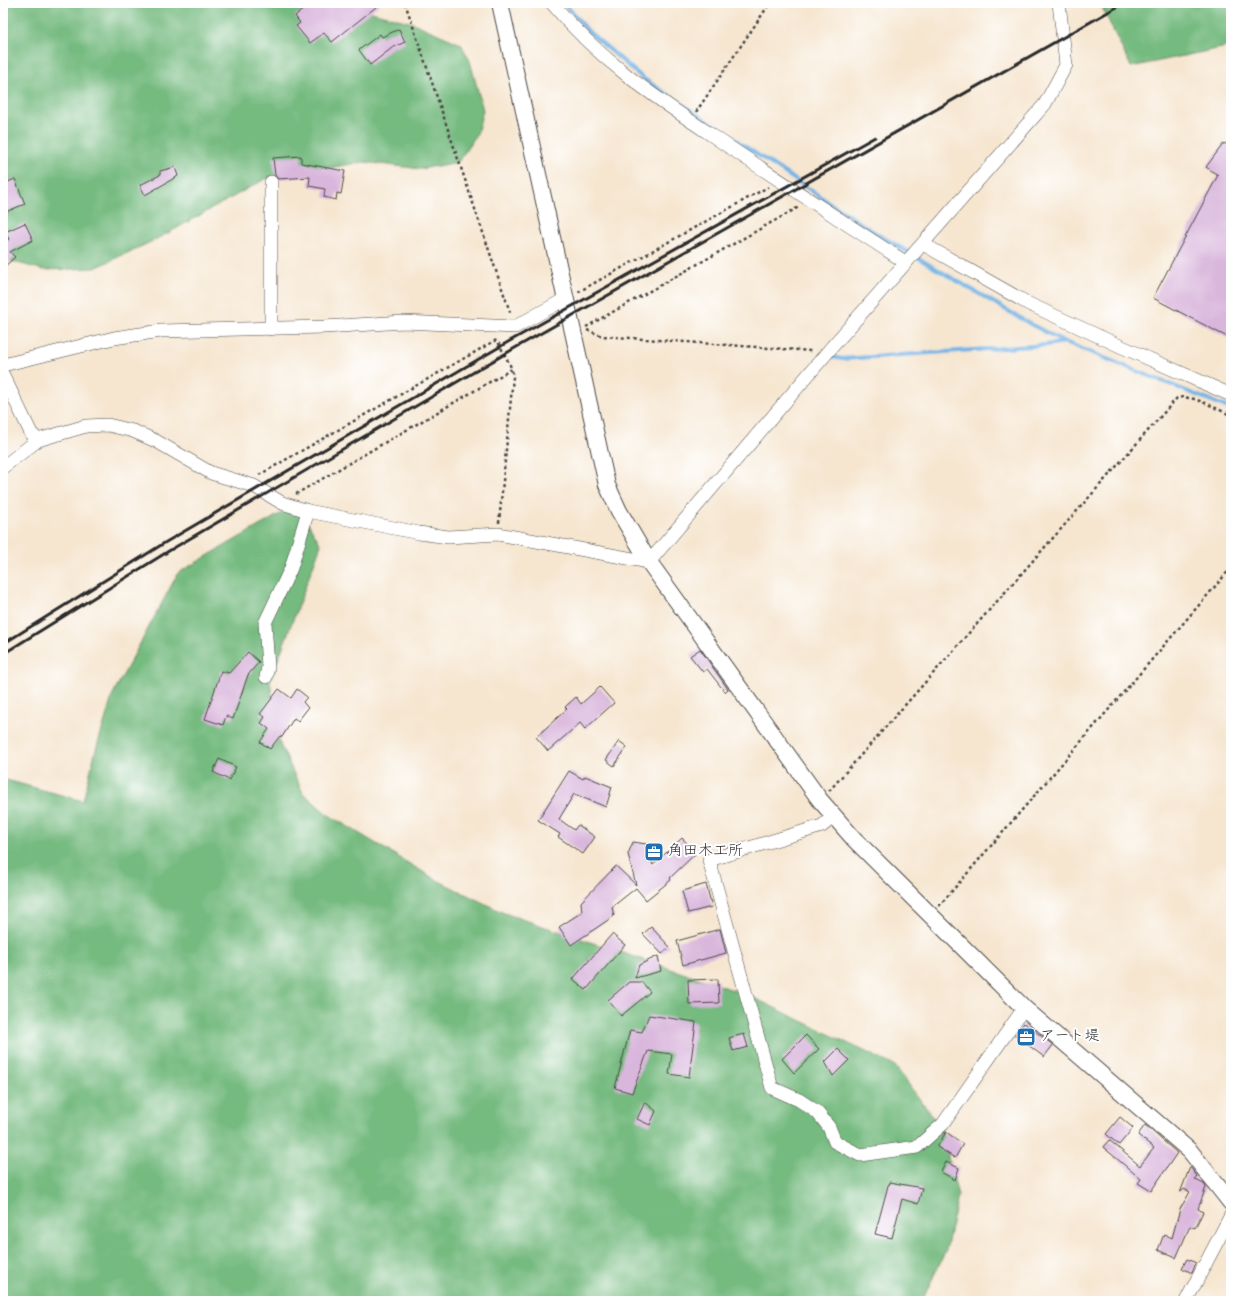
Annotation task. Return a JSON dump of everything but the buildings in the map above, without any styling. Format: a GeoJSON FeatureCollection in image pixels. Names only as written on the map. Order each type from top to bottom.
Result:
{"type":"FeatureCollection","features":[{"type":"Feature","properties":{"kind":"street"},"geometry":{"type":"LineString","coordinates":[[500,3],[607,485],[619,511],[649,562],[820,800],[854,839],[1024,1008],[1190,1151],[1231,1203]]}},
{"type":"Feature","properties":{"kind":"street"},"geometry":{"type":"LineString","coordinates":[[552,3],[569,24],[600,54],[642,88],[811,200],[914,253],[1029,304],[1127,350],[1231,394]]}},
{"type":"Feature","properties":{"kind":"street"},"geometry":{"type":"LineString","coordinates":[[649,562],[831,348],[1045,104],[1066,65],[1059,3]]}},
{"type":"Feature","properties":{"kind":"street"},"geometry":{"type":"LineString","coordinates":[[271,182],[271,328]]}},
{"type":"Feature","properties":{"kind":"street"},"geometry":{"type":"LineString","coordinates":[[3,365],[114,338],[161,331],[324,328],[404,322],[515,327],[565,299]]}},
{"type":"Feature","properties":{"kind":"street"},"geometry":{"type":"LineString","coordinates":[[3,375],[31,433],[38,440]]}},
{"type":"Feature","properties":{"kind":"street"},"geometry":{"type":"LineString","coordinates":[[3,467],[38,440],[86,426],[108,425],[133,431],[156,441],[211,473],[254,486],[282,502],[308,511],[448,537],[498,534],[649,562]]}},
{"type":"Feature","properties":{"kind":"street"},"geometry":{"type":"LineString","coordinates":[[266,677],[268,667],[265,623],[291,568],[308,511]]}},
{"type":"Feature","properties":{"kind":"street"},"geometry":{"type":"LineString","coordinates":[[834,816],[822,826],[708,860],[772,1088],[799,1100],[817,1112],[829,1127],[835,1142],[860,1155],[917,1147],[943,1124],[1024,1008]]}},
{"type":"Feature","properties":{"kind":"street"},"geometry":{"type":"LineString","coordinates":[[1186,1301],[1231,1215]]}},
{"type":"Feature","properties":{"kind":"path"},"geometry":{"type":"LineString","coordinates":[[246,483],[497,340],[515,327],[404,3]]}},
{"type":"Feature","properties":{"kind":"path"},"geometry":{"type":"LineString","coordinates":[[699,108],[770,3]]}},
{"type":"Feature","properties":{"kind":"path"},"geometry":{"type":"LineString","coordinates":[[565,299],[780,180]]}},
{"type":"Feature","properties":{"kind":"path"},"geometry":{"type":"LineString","coordinates":[[811,200],[583,329],[602,336],[808,351],[831,348]]}},
{"type":"Feature","properties":{"kind":"path"},"geometry":{"type":"LineString","coordinates":[[497,340],[512,369],[513,376],[498,534]]}},
{"type":"Feature","properties":{"kind":"path"},"geometry":{"type":"LineString","coordinates":[[282,502],[512,369]]}},
{"type":"Feature","properties":{"kind":"path"},"geometry":{"type":"LineString","coordinates":[[820,800],[1177,398],[1183,397],[1192,399],[1231,415]]}},
{"type":"Feature","properties":{"kind":"path"},"geometry":{"type":"LineString","coordinates":[[931,916],[1231,568]]}},
{"type":"Feature","properties":{"kind":"green space"},"geometry":{"type":"Polygon","coordinates":[[[3,3],[338,3],[413,23],[461,44],[470,61],[483,110],[477,134],[458,162],[421,169],[363,162],[265,179],[159,238],[95,268],[44,270],[3,259],[3,3]]]}},
{"type":"Feature","properties":{"kind":"green space"},"geometry":{"type":"Polygon","coordinates":[[[1100,3],[1231,3],[1231,46],[1131,67],[1100,3]]]}},
{"type":"Feature","properties":{"kind":"green space"},"geometry":{"type":"Polygon","coordinates":[[[297,504],[321,545],[270,681],[279,742],[303,793],[327,814],[433,878],[504,913],[748,995],[895,1066],[941,1128],[958,1196],[946,1250],[922,1301],[3,1301],[3,779],[83,801],[95,753],[113,694],[178,573],[297,504]]]}},
{"type":"Feature","properties":{"kind":"waterway"},"geometry":{"type":"LineString","coordinates":[[564,3],[589,32],[644,79],[872,231],[1034,326],[1065,342],[1231,409]]}},
{"type":"Feature","properties":{"kind":"waterway"},"geometry":{"type":"LineString","coordinates":[[832,357],[842,359],[1046,345],[1065,342]]}},
{"type":"Feature","properties":{"kind":"railway"},"geometry":{"type":"LineString","coordinates":[[3,654],[172,549],[515,348],[1124,3]]}},
{"type":"Feature","properties":{"kind":"railway"},"geometry":{"type":"LineString","coordinates":[[3,644],[166,542],[508,342],[875,137]]}},
{"type":"Feature","properties":{"kind":"place","name":"角田木工所"},"geometry":{"type":"Point","coordinates":[654,852]}},
{"type":"Feature","properties":{"kind":"place","name":"アート堤"},"geometry":{"type":"Point","coordinates":[1026,1037]}}]}
